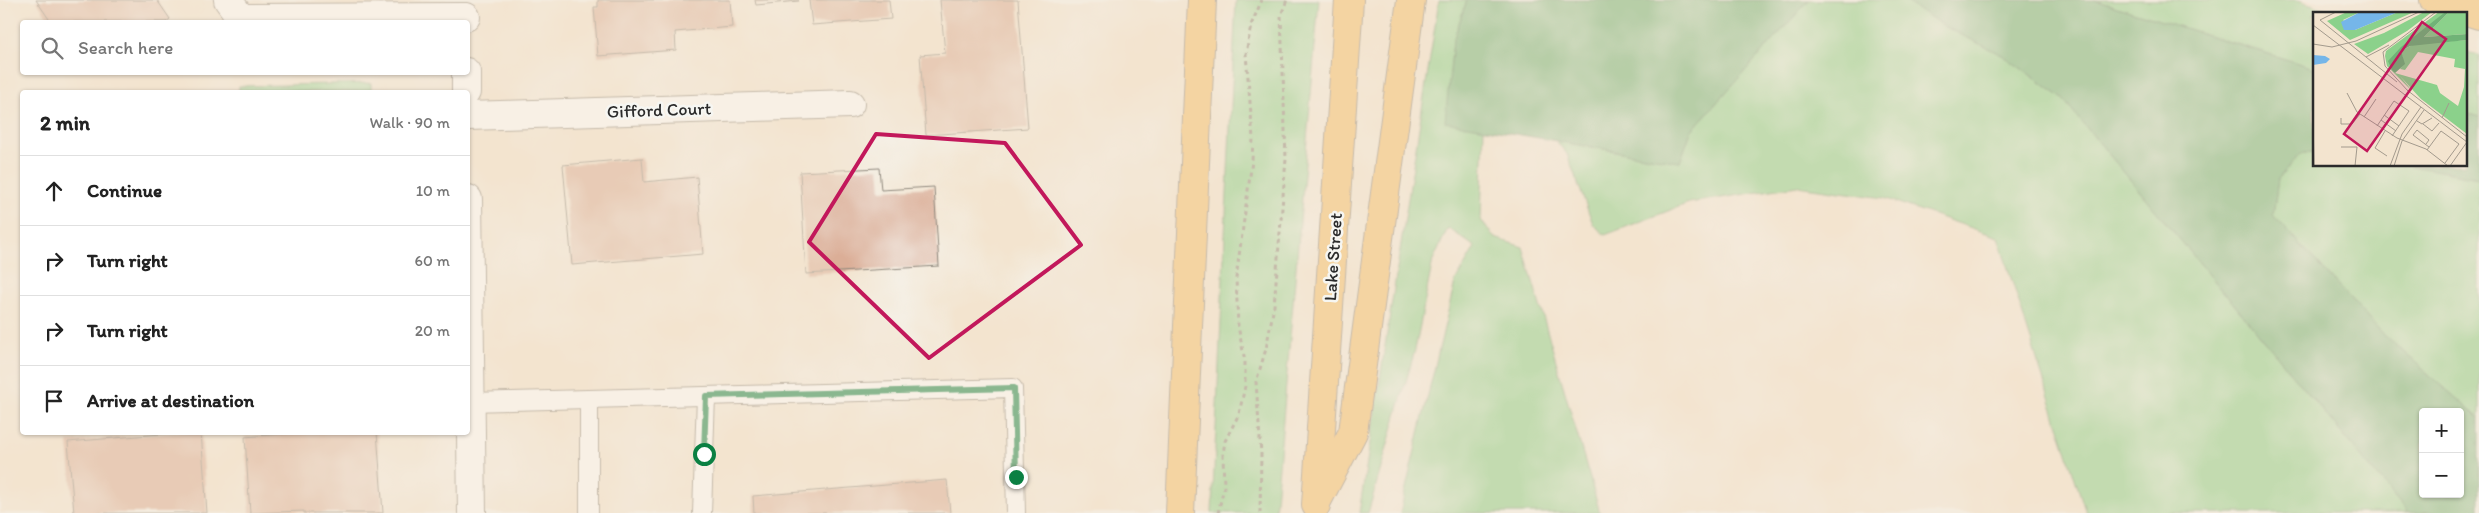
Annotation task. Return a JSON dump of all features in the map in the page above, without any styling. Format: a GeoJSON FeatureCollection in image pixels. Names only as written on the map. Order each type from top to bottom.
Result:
{"type":"FeatureCollection","features":[{"type":"Feature","properties":{"kind":"main road"},"geometry":{"type":"LineString","coordinates":[[1180,513],[1202,0]]}},
{"type":"Feature","properties":{"kind":"main road","name":"Lake Street"},"geometry":{"type":"LineString","coordinates":[[1316,507],[1349,0]]}},
{"type":"Feature","properties":{"kind":"main road"},"geometry":{"type":"LineString","coordinates":[[1316,507],[1353,432],[1411,0]]}},
{"type":"Feature","properties":{"kind":"main road"},"geometry":{"type":"LineString","coordinates":[[2434,0],[2479,15]]}},
{"type":"Feature","properties":{"kind":"street"},"geometry":{"type":"LineString","coordinates":[[228,0],[241,18],[466,13]]}},
{"type":"Feature","properties":{"kind":"street"},"geometry":{"type":"LineString","coordinates":[[466,75],[466,90]]}},
{"type":"Feature","properties":{"kind":"street","name":"Gifford Court"},"geometry":{"type":"LineString","coordinates":[[470,116],[850,104]]}},
{"type":"Feature","properties":{"kind":"street"},"geometry":{"type":"LineString","coordinates":[[470,402],[472,513]]}},
{"type":"Feature","properties":{"kind":"lane"},"geometry":{"type":"LineString","coordinates":[[470,402],[1014,388],[1016,513]]}},
{"type":"Feature","properties":{"kind":"lane"},"geometry":{"type":"LineString","coordinates":[[702,513],[706,396]]}},
{"type":"Feature","properties":{"kind":"lane"},"geometry":{"type":"LineString","coordinates":[[589,399],[589,513]]}},
{"type":"Feature","properties":{"kind":"path"},"geometry":{"type":"LineString","coordinates":[[1218,513],[1224,487],[1224,447],[1239,414],[1245,386],[1244,360],[1238,326],[1236,278],[1252,161],[1253,138],[1246,54],[1251,25],[1262,0]]}},
{"type":"Feature","properties":{"kind":"path"},"geometry":{"type":"LineString","coordinates":[[1260,513],[1261,454],[1256,382],[1266,349],[1274,306],[1286,159],[1281,16],[1287,0]]}},
{"type":"Feature","properties":{"kind":"highlighted area"},"geometry":{"type":"Polygon","coordinates":[[[876,134],[1005,143],[1081,245],[929,358],[809,242],[876,134]]]}},
{"type":"Feature","properties":{"kind":"green space"},"geometry":{"type":"Polygon","coordinates":[[[1236,0],[1319,0],[1275,513],[1212,513],[1236,0]]]}},
{"type":"Feature","properties":{"kind":"green space"},"geometry":{"type":"Polygon","coordinates":[[[1439,0],[1467,0],[1453,41],[1446,121],[1484,128],[1481,220],[1495,238],[1523,247],[1600,513],[1400,513],[1455,282],[1475,247],[1448,228],[1433,260],[1415,350],[1368,513],[1359,513],[1439,0]]]}},
{"type":"Feature","properties":{"kind":"green space"},"geometry":{"type":"Polygon","coordinates":[[[1467,0],[1809,0],[1691,131],[1680,162],[1445,122],[1453,41],[1467,0]]]}},
{"type":"Feature","properties":{"kind":"green space"},"geometry":{"type":"Polygon","coordinates":[[[1809,0],[1904,0],[1944,26],[2004,56],[2062,98],[2408,513],[2086,513],[1998,237],[1884,198],[1797,186],[1689,203],[1605,235],[1593,224],[1567,154],[1556,141],[1680,162],[1691,131],[1809,0]]]}},
{"type":"Feature","properties":{"kind":"green space"},"geometry":{"type":"Polygon","coordinates":[[[1904,0],[2094,0],[2313,68],[2313,153],[2301,153],[2278,179],[2273,215],[2385,336],[2479,418],[2479,513],[2408,513],[2062,98],[2004,56],[1944,26],[1904,0]]]}},
{"type":"Feature","properties":{"kind":"green space"},"geometry":{"type":"Polygon","coordinates":[[[2094,0],[2298,0],[2335,12],[2313,12],[2313,68],[2094,0]]]}},
{"type":"Feature","properties":{"kind":"green space"},"geometry":{"type":"Polygon","coordinates":[[[2466,51],[2479,55],[2479,117],[2466,113],[2466,51]]]}},
{"type":"Feature","properties":{"kind":"green space"},"geometry":{"type":"Polygon","coordinates":[[[371,83],[371,90],[239,90],[239,86],[371,83]]]}},
{"type":"Feature","properties":{"kind":"green space"},"geometry":{"type":"Polygon","coordinates":[[[2466,113],[2479,117],[2479,178],[2413,166],[2466,166],[2466,113]]]}},
{"type":"Feature","properties":{"kind":"green space"},"geometry":{"type":"Polygon","coordinates":[[[2301,153],[2313,153],[2313,166],[2413,166],[2479,178],[2479,418],[2385,336],[2273,215],[2278,179],[2301,153]]]}},
{"type":"Feature","properties":{"kind":"building"},"geometry":{"type":"Polygon","coordinates":[[[36,0],[157,0],[170,19],[169,20],[50,20],[36,0]]]}},
{"type":"Feature","properties":{"kind":"building"},"geometry":{"type":"Polygon","coordinates":[[[598,0],[730,0],[732,27],[675,32],[676,50],[598,56],[594,7],[598,7],[598,0]]]}},
{"type":"Feature","properties":{"kind":"building"},"geometry":{"type":"Polygon","coordinates":[[[755,0],[798,0],[799,1],[756,5],[755,0]]]}},
{"type":"Feature","properties":{"kind":"building"},"geometry":{"type":"Polygon","coordinates":[[[809,0],[889,0],[891,19],[812,25],[809,0]]]}},
{"type":"Feature","properties":{"kind":"building"},"geometry":{"type":"Polygon","coordinates":[[[940,0],[1018,0],[1028,128],[926,135],[920,55],[945,53],[940,0]]]}},
{"type":"Feature","properties":{"kind":"building"},"geometry":{"type":"Polygon","coordinates":[[[642,158],[644,182],[697,177],[703,254],[572,265],[563,165],[642,158]]]}},
{"type":"Feature","properties":{"kind":"building"},"geometry":{"type":"Polygon","coordinates":[[[879,168],[881,190],[934,187],[939,266],[806,274],[800,172],[879,168]]]}},
{"type":"Feature","properties":{"kind":"building"},"geometry":{"type":"Polygon","coordinates":[[[150,435],[201,435],[207,513],[74,513],[68,442],[150,435]]]}},
{"type":"Feature","properties":{"kind":"building"},"geometry":{"type":"Polygon","coordinates":[[[269,435],[377,435],[383,513],[304,513],[304,511],[250,513],[245,437],[269,435]]]}},
{"type":"Feature","properties":{"kind":"building"},"geometry":{"type":"Polygon","coordinates":[[[947,480],[950,513],[754,513],[753,496],[947,480]]]}},
{"type":"Feature","properties":{"kind":"route"},"geometry":{"type":"LineString","coordinates":[[704,454],[706,396],[1014,388],[1016,477]]}}]}
